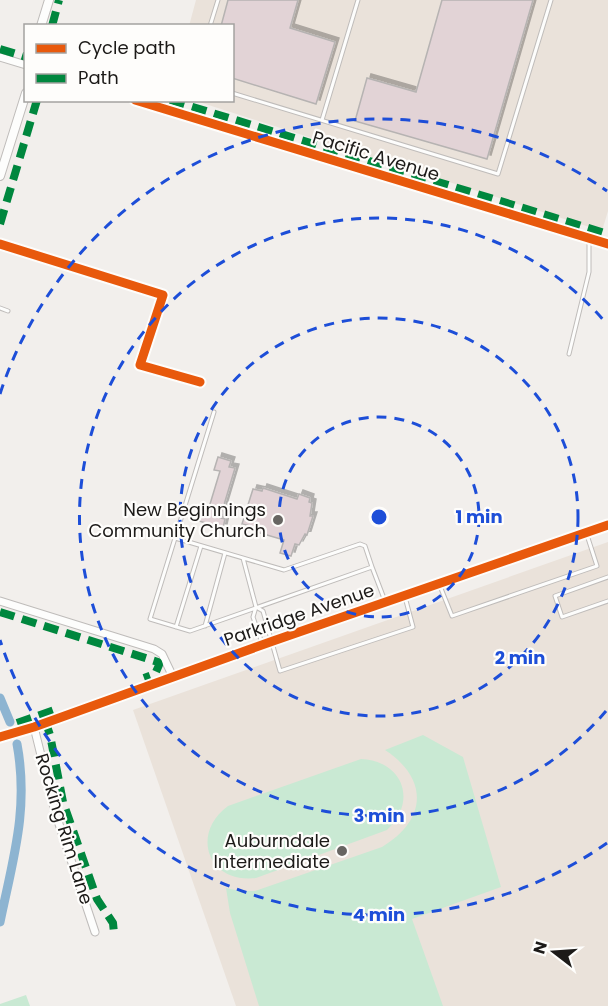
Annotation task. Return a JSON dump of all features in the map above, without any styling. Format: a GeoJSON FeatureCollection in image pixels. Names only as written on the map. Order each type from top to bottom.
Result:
{"type":"FeatureCollection","features":[{"type":"Feature","properties":{"kind":"street"},"geometry":{"type":"LineString","coordinates":[[42,24],[49,0]]}},
{"type":"Feature","properties":{"kind":"street"},"geometry":{"type":"LineString","coordinates":[[0,57],[24,64]]}},
{"type":"Feature","properties":{"kind":"street"},"geometry":{"type":"LineString","coordinates":[[0,176],[24,99]]}},
{"type":"Feature","properties":{"kind":"street","name":"Pacific Avenue"},"geometry":{"type":"LineString","coordinates":[[142,102],[608,244]]}},
{"type":"Feature","properties":{"kind":"street"},"geometry":{"type":"LineString","coordinates":[[0,244],[164,295],[140,365],[200,382]]}},
{"type":"Feature","properties":{"kind":"street","name":"Parkridge Avenue"},"geometry":{"type":"LineString","coordinates":[[0,737],[608,525]]}},
{"type":"Feature","properties":{"kind":"street"},"geometry":{"type":"LineString","coordinates":[[0,601],[154,649],[162,654],[173,677]]}},
{"type":"Feature","properties":{"kind":"street","name":"Rocking Rim Lane"},"geometry":{"type":"LineString","coordinates":[[34,727],[55,812],[95,932]]}},
{"type":"Feature","properties":{"kind":"lane"},"geometry":{"type":"LineString","coordinates":[[211,24],[218,0]]}},
{"type":"Feature","properties":{"kind":"lane"},"geometry":{"type":"LineString","coordinates":[[322,120],[358,0]]}},
{"type":"Feature","properties":{"kind":"lane"},"geometry":{"type":"LineString","coordinates":[[234,94],[498,174],[551,0]]}},
{"type":"Feature","properties":{"kind":"lane"},"geometry":{"type":"LineString","coordinates":[[569,354],[589,272],[589,238]]}},
{"type":"Feature","properties":{"kind":"lane"},"geometry":{"type":"LineString","coordinates":[[0,308],[8,311]]}},
{"type":"Feature","properties":{"kind":"lane"},"geometry":{"type":"LineString","coordinates":[[214,412],[150,619],[190,631],[372,567]]}},
{"type":"Feature","properties":{"kind":"lane"},"geometry":{"type":"LineString","coordinates":[[440,584],[452,616],[597,567],[587,532]]}},
{"type":"Feature","properties":{"kind":"lane"},"geometry":{"type":"LineString","coordinates":[[175,538],[284,570],[360,544],[365,546],[386,603]]}},
{"type":"Feature","properties":{"kind":"lane"},"geometry":{"type":"LineString","coordinates":[[176,627],[201,545]]}},
{"type":"Feature","properties":{"kind":"lane"},"geometry":{"type":"LineString","coordinates":[[205,626],[225,552]]}},
{"type":"Feature","properties":{"kind":"lane"},"geometry":{"type":"LineString","coordinates":[[243,558],[256,607],[254,617],[263,645]]}},
{"type":"Feature","properties":{"kind":"lane"},"geometry":{"type":"LineString","coordinates":[[608,577],[555,596],[562,617],[608,602]]}},
{"type":"Feature","properties":{"kind":"lane"},"geometry":{"type":"LineString","coordinates":[[256,607],[263,611],[280,671],[413,627],[405,596]]}},
{"type":"Feature","properties":{"kind":"shaded area"},"geometry":{"type":"Polygon","coordinates":[[[196,0],[608,0],[608,211],[602,231],[199,102],[234,102],[234,24],[190,24],[196,0]]]}},
{"type":"Feature","properties":{"kind":"shaded area"},"geometry":{"type":"Polygon","coordinates":[[[608,542],[608,1006],[236,1006],[133,710],[608,542]]]}},
{"type":"Feature","properties":{"kind":"green space"},"geometry":{"type":"Polygon","coordinates":[[[423,735],[463,757],[501,887],[412,919],[443,1006],[259,1006],[230,913],[226,888],[255,891],[382,847],[397,836],[408,825],[417,799],[415,786],[409,774],[399,761],[385,750],[423,735]]]}},
{"type":"Feature","properties":{"kind":"green space"},"geometry":{"type":"Polygon","coordinates":[[[361,759],[375,761],[387,767],[396,775],[401,784],[402,807],[397,819],[387,830],[256,878],[239,878],[226,873],[216,865],[210,855],[208,843],[210,830],[216,817],[228,806],[361,759]]]}},
{"type":"Feature","properties":{"kind":"green space"},"geometry":{"type":"Polygon","coordinates":[[[26,995],[30,1006],[0,1006],[0,1004],[26,995]]]}},
{"type":"Feature","properties":{"kind":"building"},"geometry":{"type":"Polygon","coordinates":[[[228,0],[298,0],[290,28],[335,42],[316,104],[234,79],[234,24],[222,24],[228,0]]]}},
{"type":"Feature","properties":{"kind":"building"},"geometry":{"type":"Polygon","coordinates":[[[442,0],[533,0],[487,159],[355,121],[367,78],[416,92],[442,0]]]}},
{"type":"Feature","properties":{"kind":"building","name":"New Beginnings Community Church"},"geometry":{"type":"Polygon","coordinates":[[[218,457],[231,461],[229,467],[235,468],[220,518],[225,519],[223,528],[199,521],[202,512],[207,514],[220,471],[214,470],[218,457]]]}},
{"type":"Feature","properties":{"kind":"building","name":"New Beginnings Community Church"},"geometry":{"type":"Polygon","coordinates":[[[263,488],[297,499],[299,494],[310,498],[309,502],[312,503],[310,516],[313,516],[307,535],[305,534],[299,545],[295,544],[291,556],[280,553],[284,540],[250,530],[251,526],[242,524],[253,489],[262,491],[263,488]]]}},
{"type":"Feature","properties":{"kind":"waterway"},"geometry":{"type":"LineString","coordinates":[[0,698],[10,722]]}},
{"type":"Feature","properties":{"kind":"waterway"},"geometry":{"type":"LineString","coordinates":[[0,922],[18,834],[21,790],[17,744]]}},
{"type":"Feature","properties":{"kind":"marked path"},"geometry":{"type":"LineString","coordinates":[[53,24],[59,0]]}},
{"type":"Feature","properties":{"kind":"marked path"},"geometry":{"type":"LineString","coordinates":[[0,49],[24,56]]}},
{"type":"Feature","properties":{"kind":"marked path"},"geometry":{"type":"LineString","coordinates":[[0,224],[36,102]]}},
{"type":"Feature","properties":{"kind":"marked path"},"geometry":{"type":"LineString","coordinates":[[177,102],[608,234]]}},
{"type":"Feature","properties":{"kind":"marked path"},"geometry":{"type":"LineString","coordinates":[[0,612],[158,662],[155,674],[144,678]]}},
{"type":"Feature","properties":{"kind":"marked path"},"geometry":{"type":"LineString","coordinates":[[17,723],[57,709]]}},
{"type":"Feature","properties":{"kind":"marked path"},"geometry":{"type":"LineString","coordinates":[[45,720],[63,802],[97,899],[113,923],[114,933]]}},
{"type":"Feature","properties":{"kind":"cycle path"},"geometry":{"type":"LineString","coordinates":[[142,102],[608,244]]}},
{"type":"Feature","properties":{"kind":"cycle path"},"geometry":{"type":"LineString","coordinates":[[0,244],[163,295],[140,365],[200,382]]}},
{"type":"Feature","properties":{"kind":"cycle path"},"geometry":{"type":"LineString","coordinates":[[0,737],[608,525]]}},
{"type":"Feature","properties":{"kind":"place","name":"New Beginnings Community Church"},"geometry":{"type":"Point","coordinates":[278,520]}},
{"type":"Feature","properties":{"kind":"place","name":"Auburndale Intermediate"},"geometry":{"type":"Point","coordinates":[342,851]}}]}
